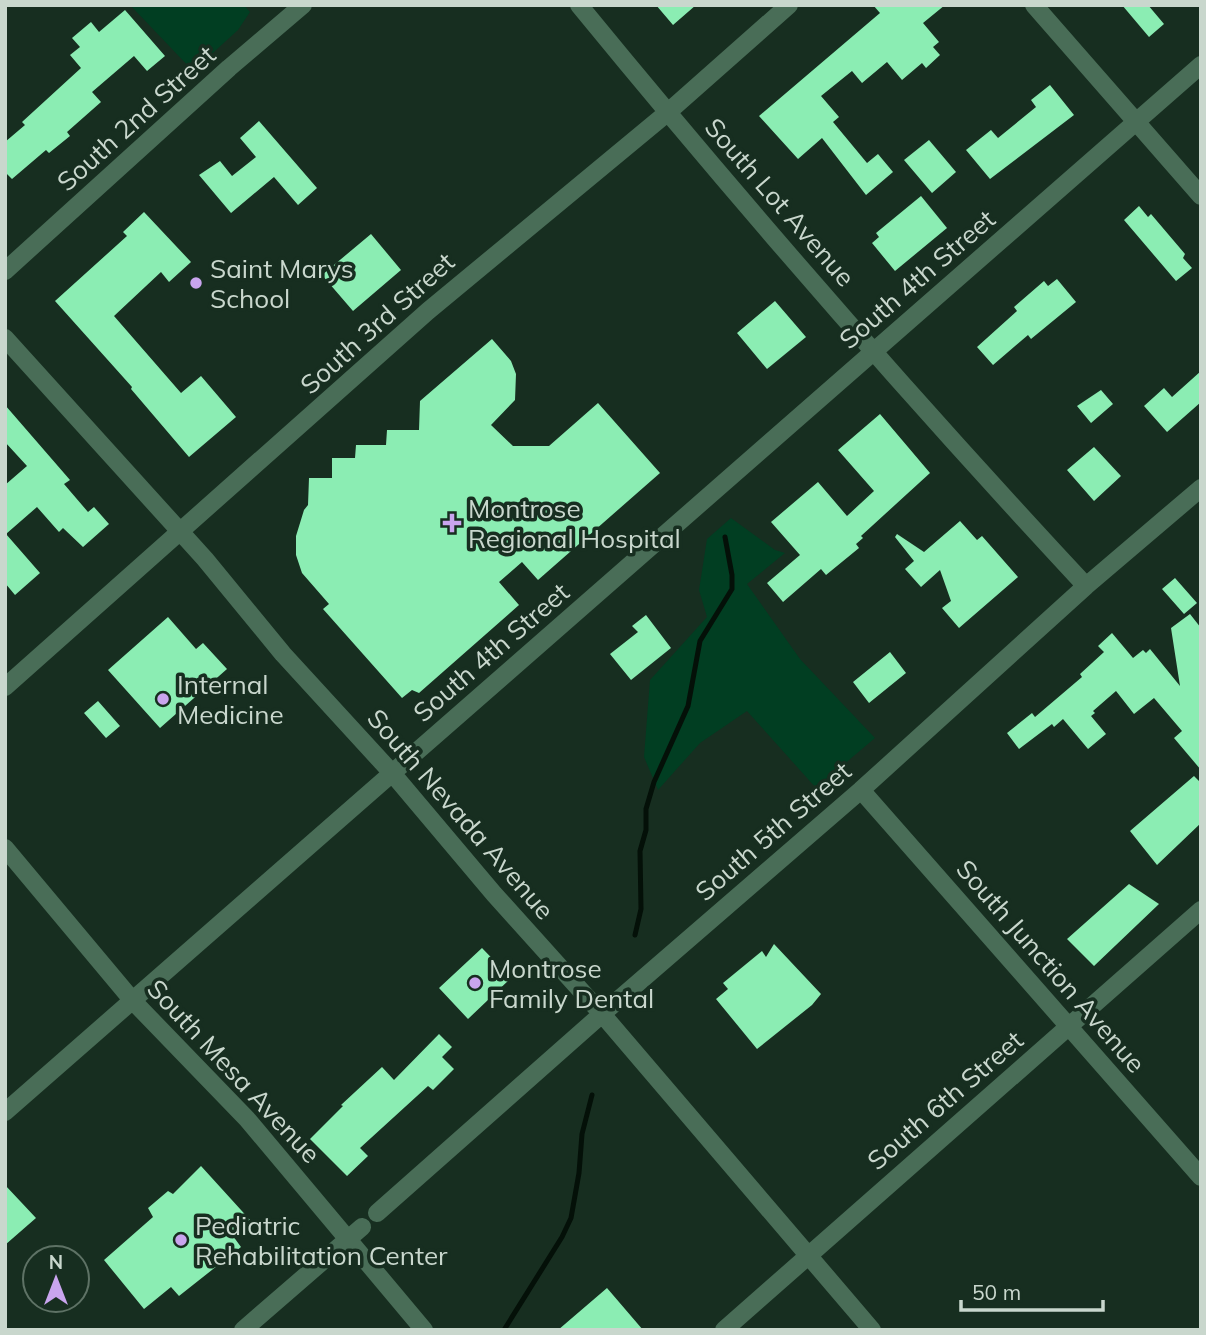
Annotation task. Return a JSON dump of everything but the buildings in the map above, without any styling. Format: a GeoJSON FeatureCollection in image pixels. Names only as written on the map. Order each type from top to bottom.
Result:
{"type":"FeatureCollection","features":[{"type":"Feature","properties":{"kind":"street","name":"South 2nd Street"},"geometry":{"type":"LineString","coordinates":[[5,271],[229,68],[303,5]]}},
{"type":"Feature","properties":{"kind":"street","name":"South Lot Avenue"},"geometry":{"type":"LineString","coordinates":[[579,5],[667,113],[981,472],[1086,586]]}},
{"type":"Feature","properties":{"kind":"street","name":"South 3rd Street"},"geometry":{"type":"LineString","coordinates":[[5,687],[454,289],[667,113],[789,5]]}},
{"type":"Feature","properties":{"kind":"street"},"geometry":{"type":"LineString","coordinates":[[1034,5],[1201,196]]}},
{"type":"Feature","properties":{"kind":"street","name":"South 4th Street"},"geometry":{"type":"LineString","coordinates":[[5,1112],[1201,65]]}},
{"type":"Feature","properties":{"kind":"street","name":"South Nevada Avenue"},"geometry":{"type":"LineString","coordinates":[[5,338],[181,533],[283,654],[392,773],[872,1330]]}},
{"type":"Feature","properties":{"kind":"street","name":"South 5th Street"},"geometry":{"type":"LineString","coordinates":[[377,1213],[861,790],[1086,586],[1201,488]]}},
{"type":"Feature","properties":{"kind":"street","name":"South Junction Avenue"},"geometry":{"type":"LineString","coordinates":[[861,790],[1201,1177]]}},
{"type":"Feature","properties":{"kind":"street","name":"South Mesa Avenue"},"geometry":{"type":"LineString","coordinates":[[5,848],[133,1001],[247,1119],[424,1330]]}},
{"type":"Feature","properties":{"kind":"street","name":"South 6th Street"},"geometry":{"type":"LineString","coordinates":[[724,1330],[1201,910]]}},
{"type":"Feature","properties":{"kind":"street"},"geometry":{"type":"LineString","coordinates":[[243,1330],[362,1227]]}},
{"type":"Feature","properties":{"kind":"green space"},"geometry":{"type":"Polygon","coordinates":[[[130,5],[244,5],[250,12],[238,30],[193,71],[130,5]]]}},
{"type":"Feature","properties":{"kind":"green space"},"geometry":{"type":"Polygon","coordinates":[[[731,518],[775,550],[785,553],[747,584],[800,659],[875,738],[816,788],[747,711],[700,743],[658,790],[644,757],[650,680],[707,617],[699,590],[707,539],[731,518]]]}},
{"type":"Feature","properties":{"kind":"waterway"},"geometry":{"type":"LineString","coordinates":[[635,935],[641,909],[640,851],[646,830],[646,809],[654,782],[688,706],[700,641],[732,589],[725,537]]}},
{"type":"Feature","properties":{"kind":"waterway"},"geometry":{"type":"LineString","coordinates":[[504,1330],[571,1218],[582,1134],[592,1095]]}},
{"type":"Feature","properties":{"kind":"place","name":"Saint Marys School"},"geometry":{"type":"Point","coordinates":[196,283]}},
{"type":"Feature","properties":{"kind":"place","name":"Montrose Regional Hospital"},"geometry":{"type":"Point","coordinates":[452,523]}},
{"type":"Feature","properties":{"kind":"place","name":"Internal Medicine"},"geometry":{"type":"Point","coordinates":[163,699]}},
{"type":"Feature","properties":{"kind":"place","name":"Montrose Family Dental"},"geometry":{"type":"Point","coordinates":[475,983]}},
{"type":"Feature","properties":{"kind":"place","name":"Pediatric Rehabilitation Center"},"geometry":{"type":"Point","coordinates":[181,1240]}}]}
